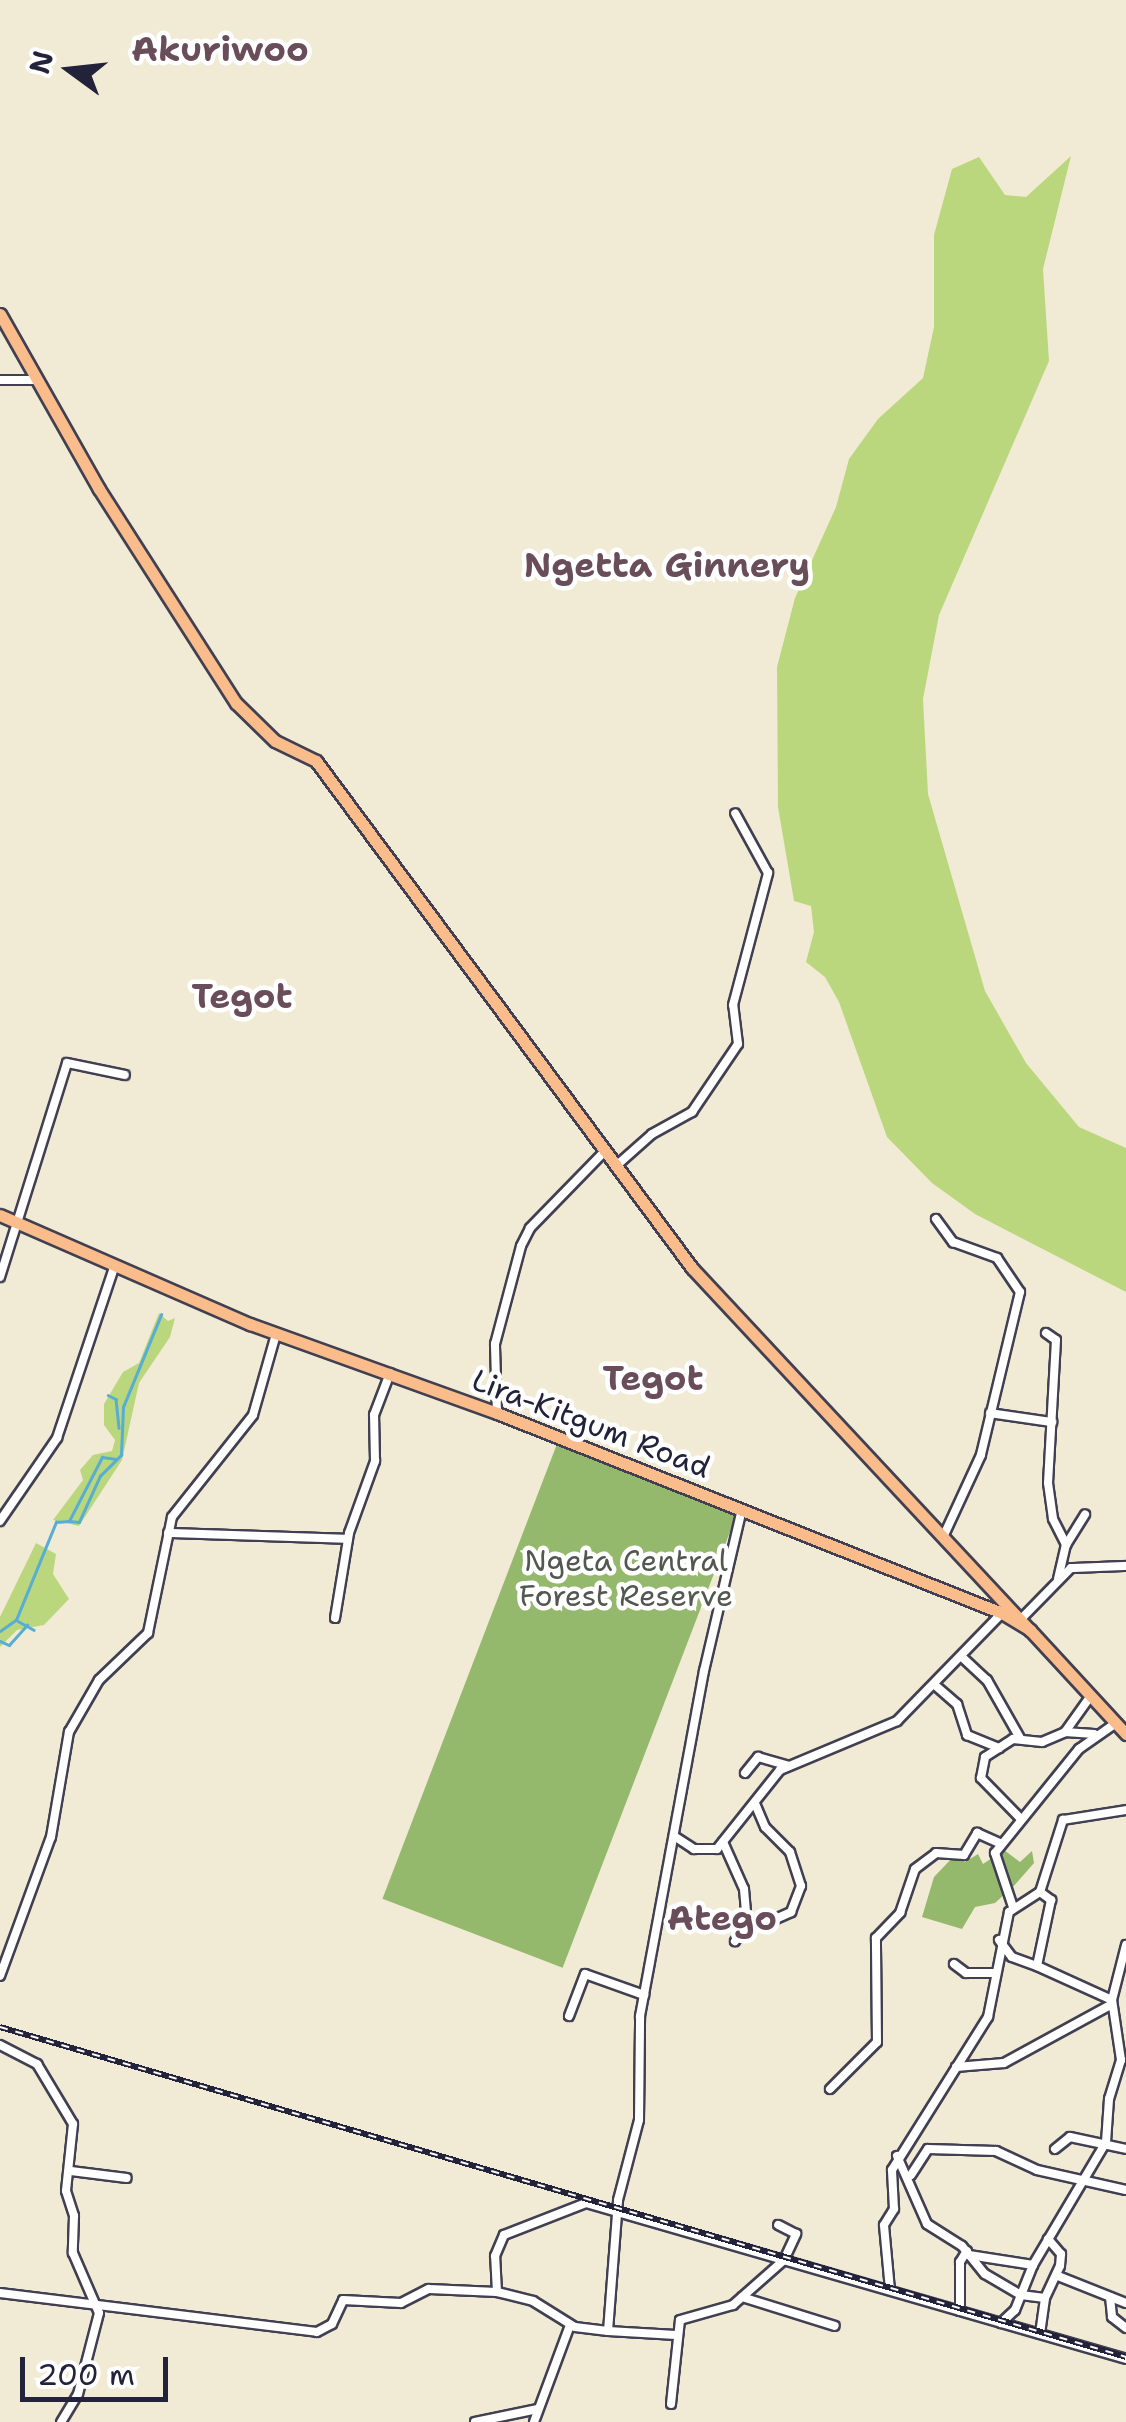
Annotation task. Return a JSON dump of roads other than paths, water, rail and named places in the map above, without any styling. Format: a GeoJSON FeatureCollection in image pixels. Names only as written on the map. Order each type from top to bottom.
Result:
{"type":"FeatureCollection","features":[{"type":"Feature","properties":{"kind":"main road"},"geometry":{"type":"LineString","coordinates":[[0,314],[236,703],[265,734],[316,761],[616,1166],[760,1346],[944,1535],[1030,1630]]}},
{"type":"Feature","properties":{"kind":"main road","name":"Lira-Kitgum Road"},"geometry":{"type":"LineString","coordinates":[[0,1214],[276,1334],[498,1413],[1002,1613],[1030,1630],[1126,1734]]}},
{"type":"Feature","properties":{"kind":"street"},"geometry":{"type":"LineString","coordinates":[[0,380],[37,380]]}},
{"type":"Feature","properties":{"kind":"street"},"geometry":{"type":"LineString","coordinates":[[616,1166],[652,1134],[692,1112],[738,1044],[733,1004],[768,873],[735,812]]}},
{"type":"Feature","properties":{"kind":"street"},"geometry":{"type":"LineString","coordinates":[[0,1278],[67,1063],[125,1075]]}},
{"type":"Feature","properties":{"kind":"street"},"geometry":{"type":"LineString","coordinates":[[498,1413],[496,1344],[520,1246],[530,1228],[605,1151]]}},
{"type":"Feature","properties":{"kind":"street"},"geometry":{"type":"LineString","coordinates":[[936,1218],[953,1242],[997,1258],[1020,1292],[981,1455],[944,1535]]}},
{"type":"Feature","properties":{"kind":"street"},"geometry":{"type":"LineString","coordinates":[[0,1520],[58,1438],[116,1265]]}},
{"type":"Feature","properties":{"kind":"street"},"geometry":{"type":"LineString","coordinates":[[1046,1333],[1056,1340],[1051,1508],[1066,1545]]}},
{"type":"Feature","properties":{"kind":"street"},"geometry":{"type":"LineString","coordinates":[[0,1976],[51,1837],[68,1732],[99,1680],[148,1633],[168,1532],[202,1473],[253,1415],[276,1334]]}},
{"type":"Feature","properties":{"kind":"street"},"geometry":{"type":"LineString","coordinates":[[335,1618],[348,1540],[373,1469],[374,1415],[390,1373]]}},
{"type":"Feature","properties":{"kind":"street"},"geometry":{"type":"LineString","coordinates":[[990,1413],[1052,1422]]}},
{"type":"Feature","properties":{"kind":"street"},"geometry":{"type":"LineString","coordinates":[[608,2332],[618,2211],[639,2120],[644,1995],[742,1510]]}},
{"type":"Feature","properties":{"kind":"street"},"geometry":{"type":"LineString","coordinates":[[1056,1583],[1066,1545],[1085,1515]]}},
{"type":"Feature","properties":{"kind":"street"},"geometry":{"type":"LineString","coordinates":[[168,1532],[348,1540]]}},
{"type":"Feature","properties":{"kind":"street"},"geometry":{"type":"LineString","coordinates":[[1022,1619],[1071,1568],[1126,1566]]}},
{"type":"Feature","properties":{"kind":"street"},"geometry":{"type":"LineString","coordinates":[[674,1836],[704,1851],[724,1842],[789,1766],[897,1721],[936,1686],[1002,1613]]}},
{"type":"Feature","properties":{"kind":"street"},"geometry":{"type":"LineString","coordinates":[[963,1658],[988,1680],[1020,1738]]}},
{"type":"Feature","properties":{"kind":"street"},"geometry":{"type":"LineString","coordinates":[[936,1686],[957,1704],[967,1735],[999,1748]]}},
{"type":"Feature","properties":{"kind":"street"},"geometry":{"type":"LineString","coordinates":[[1065,1732],[1090,1698]]}},
{"type":"Feature","properties":{"kind":"street"},"geometry":{"type":"LineString","coordinates":[[1013,1907],[993,1861],[1002,1844],[1094,1734],[1116,1723]]}},
{"type":"Feature","properties":{"kind":"street"},"geometry":{"type":"LineString","coordinates":[[1020,1818],[980,1776],[980,1764],[999,1748],[1020,1738],[1042,1742],[1065,1732],[1094,1734]]}},
{"type":"Feature","properties":{"kind":"street"},"geometry":{"type":"LineString","coordinates":[[746,1772],[758,1756],[789,1766]]}},
{"type":"Feature","properties":{"kind":"street"},"geometry":{"type":"LineString","coordinates":[[747,1924],[762,1926],[792,1912],[801,1886],[790,1852],[765,1827],[755,1803]]}},
{"type":"Feature","properties":{"kind":"street"},"geometry":{"type":"LineString","coordinates":[[890,2290],[884,2225],[894,2209],[897,2156],[988,2017],[999,1940],[1013,1907],[1040,1892],[1063,1820],[1126,1810]]}},
{"type":"Feature","properties":{"kind":"street"},"geometry":{"type":"LineString","coordinates":[[830,2089],[877,2042],[876,1938],[900,1913],[915,1869],[936,1853],[964,1855],[978,1833],[1002,1844]]}},
{"type":"Feature","properties":{"kind":"street"},"geometry":{"type":"LineString","coordinates":[[724,1842],[742,1884],[747,1924],[736,1940]]}},
{"type":"Feature","properties":{"kind":"street"},"geometry":{"type":"LineString","coordinates":[[1037,1966],[1051,1900],[1040,1892]]}},
{"type":"Feature","properties":{"kind":"street"},"geometry":{"type":"LineString","coordinates":[[999,1940],[1014,1958],[1112,2002]]}},
{"type":"Feature","properties":{"kind":"street"},"geometry":{"type":"LineString","coordinates":[[1001,2323],[1021,2295],[1033,2265],[1106,2142],[1108,2098],[1123,2073],[1112,2002],[1124,1966],[1126,1945]]}},
{"type":"Feature","properties":{"kind":"street"},"geometry":{"type":"LineString","coordinates":[[954,1964],[966,1973],[994,1973]]}},
{"type":"Feature","properties":{"kind":"street"},"geometry":{"type":"LineString","coordinates":[[570,2016],[585,1974],[644,1995]]}},
{"type":"Feature","properties":{"kind":"street"},"geometry":{"type":"LineString","coordinates":[[956,2067],[1004,2063],[1112,2002]]}},
{"type":"Feature","properties":{"kind":"street"},"geometry":{"type":"LineString","coordinates":[[0,2045],[38,2064],[68,2115],[71,2171],[66,2191],[74,2216],[73,2252],[100,2306],[78,2394],[60,2422]]}},
{"type":"Feature","properties":{"kind":"street"},"geometry":{"type":"LineString","coordinates":[[1055,2149],[1070,2137],[1106,2142],[1126,2150]]}},
{"type":"Feature","properties":{"kind":"street"},"geometry":{"type":"LineString","coordinates":[[911,2175],[930,2149],[1006,2153],[1082,2182],[1126,2190]]}},
{"type":"Feature","properties":{"kind":"street"},"geometry":{"type":"LineString","coordinates":[[897,2156],[911,2175],[915,2199],[926,2224],[968,2253],[1033,2265]]}},
{"type":"Feature","properties":{"kind":"street"},"geometry":{"type":"LineString","coordinates":[[71,2171],[127,2178]]}},
{"type":"Feature","properties":{"kind":"street"},"geometry":{"type":"LineString","coordinates":[[894,2209],[915,2199]]}},
{"type":"Feature","properties":{"kind":"street"},"geometry":{"type":"LineString","coordinates":[[497,2292],[495,2256],[504,2235],[580,2203],[1126,2359]]}},
{"type":"Feature","properties":{"kind":"street"},"geometry":{"type":"LineString","coordinates":[[670,2404],[676,2336],[683,2316],[718,2312],[742,2297],[784,2260],[796,2234],[778,2225]]}},
{"type":"Feature","properties":{"kind":"street"},"geometry":{"type":"LineString","coordinates":[[1040,2334],[1045,2298],[1058,2276],[1061,2254],[1048,2239]]}},
{"type":"Feature","properties":{"kind":"street"},"geometry":{"type":"LineString","coordinates":[[968,2253],[978,2270],[1021,2295],[1045,2298]]}},
{"type":"Feature","properties":{"kind":"street"},"geometry":{"type":"LineString","coordinates":[[960,2311],[960,2262],[968,2253]]}},
{"type":"Feature","properties":{"kind":"street"},"geometry":{"type":"LineString","coordinates":[[1058,2276],[1126,2303]]}},
{"type":"Feature","properties":{"kind":"street"},"geometry":{"type":"LineString","coordinates":[[0,2294],[318,2332],[332,2324],[344,2300],[402,2303],[429,2289],[497,2292],[533,2301],[570,2325],[608,2332],[676,2336]]}},
{"type":"Feature","properties":{"kind":"street"},"geometry":{"type":"LineString","coordinates":[[742,2297],[835,2326]]}},
{"type":"Feature","properties":{"kind":"street"},"geometry":{"type":"LineString","coordinates":[[1110,2297],[1112,2317],[1126,2328]]}},
{"type":"Feature","properties":{"kind":"street"},"geometry":{"type":"LineString","coordinates":[[534,2422],[556,2375],[570,2325]]}},
{"type":"Feature","properties":{"kind":"street"},"geometry":{"type":"LineString","coordinates":[[475,2422],[538,2409]]}},
{"type":"Feature","properties":{"kind":"waterway"},"geometry":{"type":"LineString","coordinates":[[69,1521],[79,1522],[100,1476],[121,1455],[123,1407],[161,1315]]}},
{"type":"Feature","properties":{"kind":"waterway"},"geometry":{"type":"LineString","coordinates":[[108,1395],[116,1399],[119,1428]]}},
{"type":"Feature","properties":{"kind":"waterway"},"geometry":{"type":"LineString","coordinates":[[0,1631],[16,1620],[56,1522],[69,1521],[102,1457],[116,1459]]}},
{"type":"Feature","properties":{"kind":"waterway"},"geometry":{"type":"LineString","coordinates":[[18,1621],[34,1630]]}},
{"type":"Feature","properties":{"kind":"waterway"},"geometry":{"type":"LineString","coordinates":[[0,1641],[9,1645],[27,1625]]}},
{"type":"Feature","properties":{"kind":"railway"},"geometry":{"type":"LineString","coordinates":[[0,2027],[1126,2357]]}},
{"type":"Feature","properties":{"kind":"district","name":"Akuriwoo"},"geometry":{"type":"Point","coordinates":[220,49]}},
{"type":"Feature","properties":{"kind":"district","name":"Ngetta Ginnery"},"geometry":{"type":"Point","coordinates":[667,565]}},
{"type":"Feature","properties":{"kind":"district","name":"Tegot"},"geometry":{"type":"Point","coordinates":[242,996]}},
{"type":"Feature","properties":{"kind":"district","name":"Tegot"},"geometry":{"type":"Point","coordinates":[653,1378]}},
{"type":"Feature","properties":{"kind":"district","name":"Atego"},"geometry":{"type":"Point","coordinates":[722,1918]}},
{"type":"Feature","properties":{"kind":"park label","name":"Ngeta Central Forest Reserve"},"geometry":{"type":"Point","coordinates":[626,1578]}}]}
